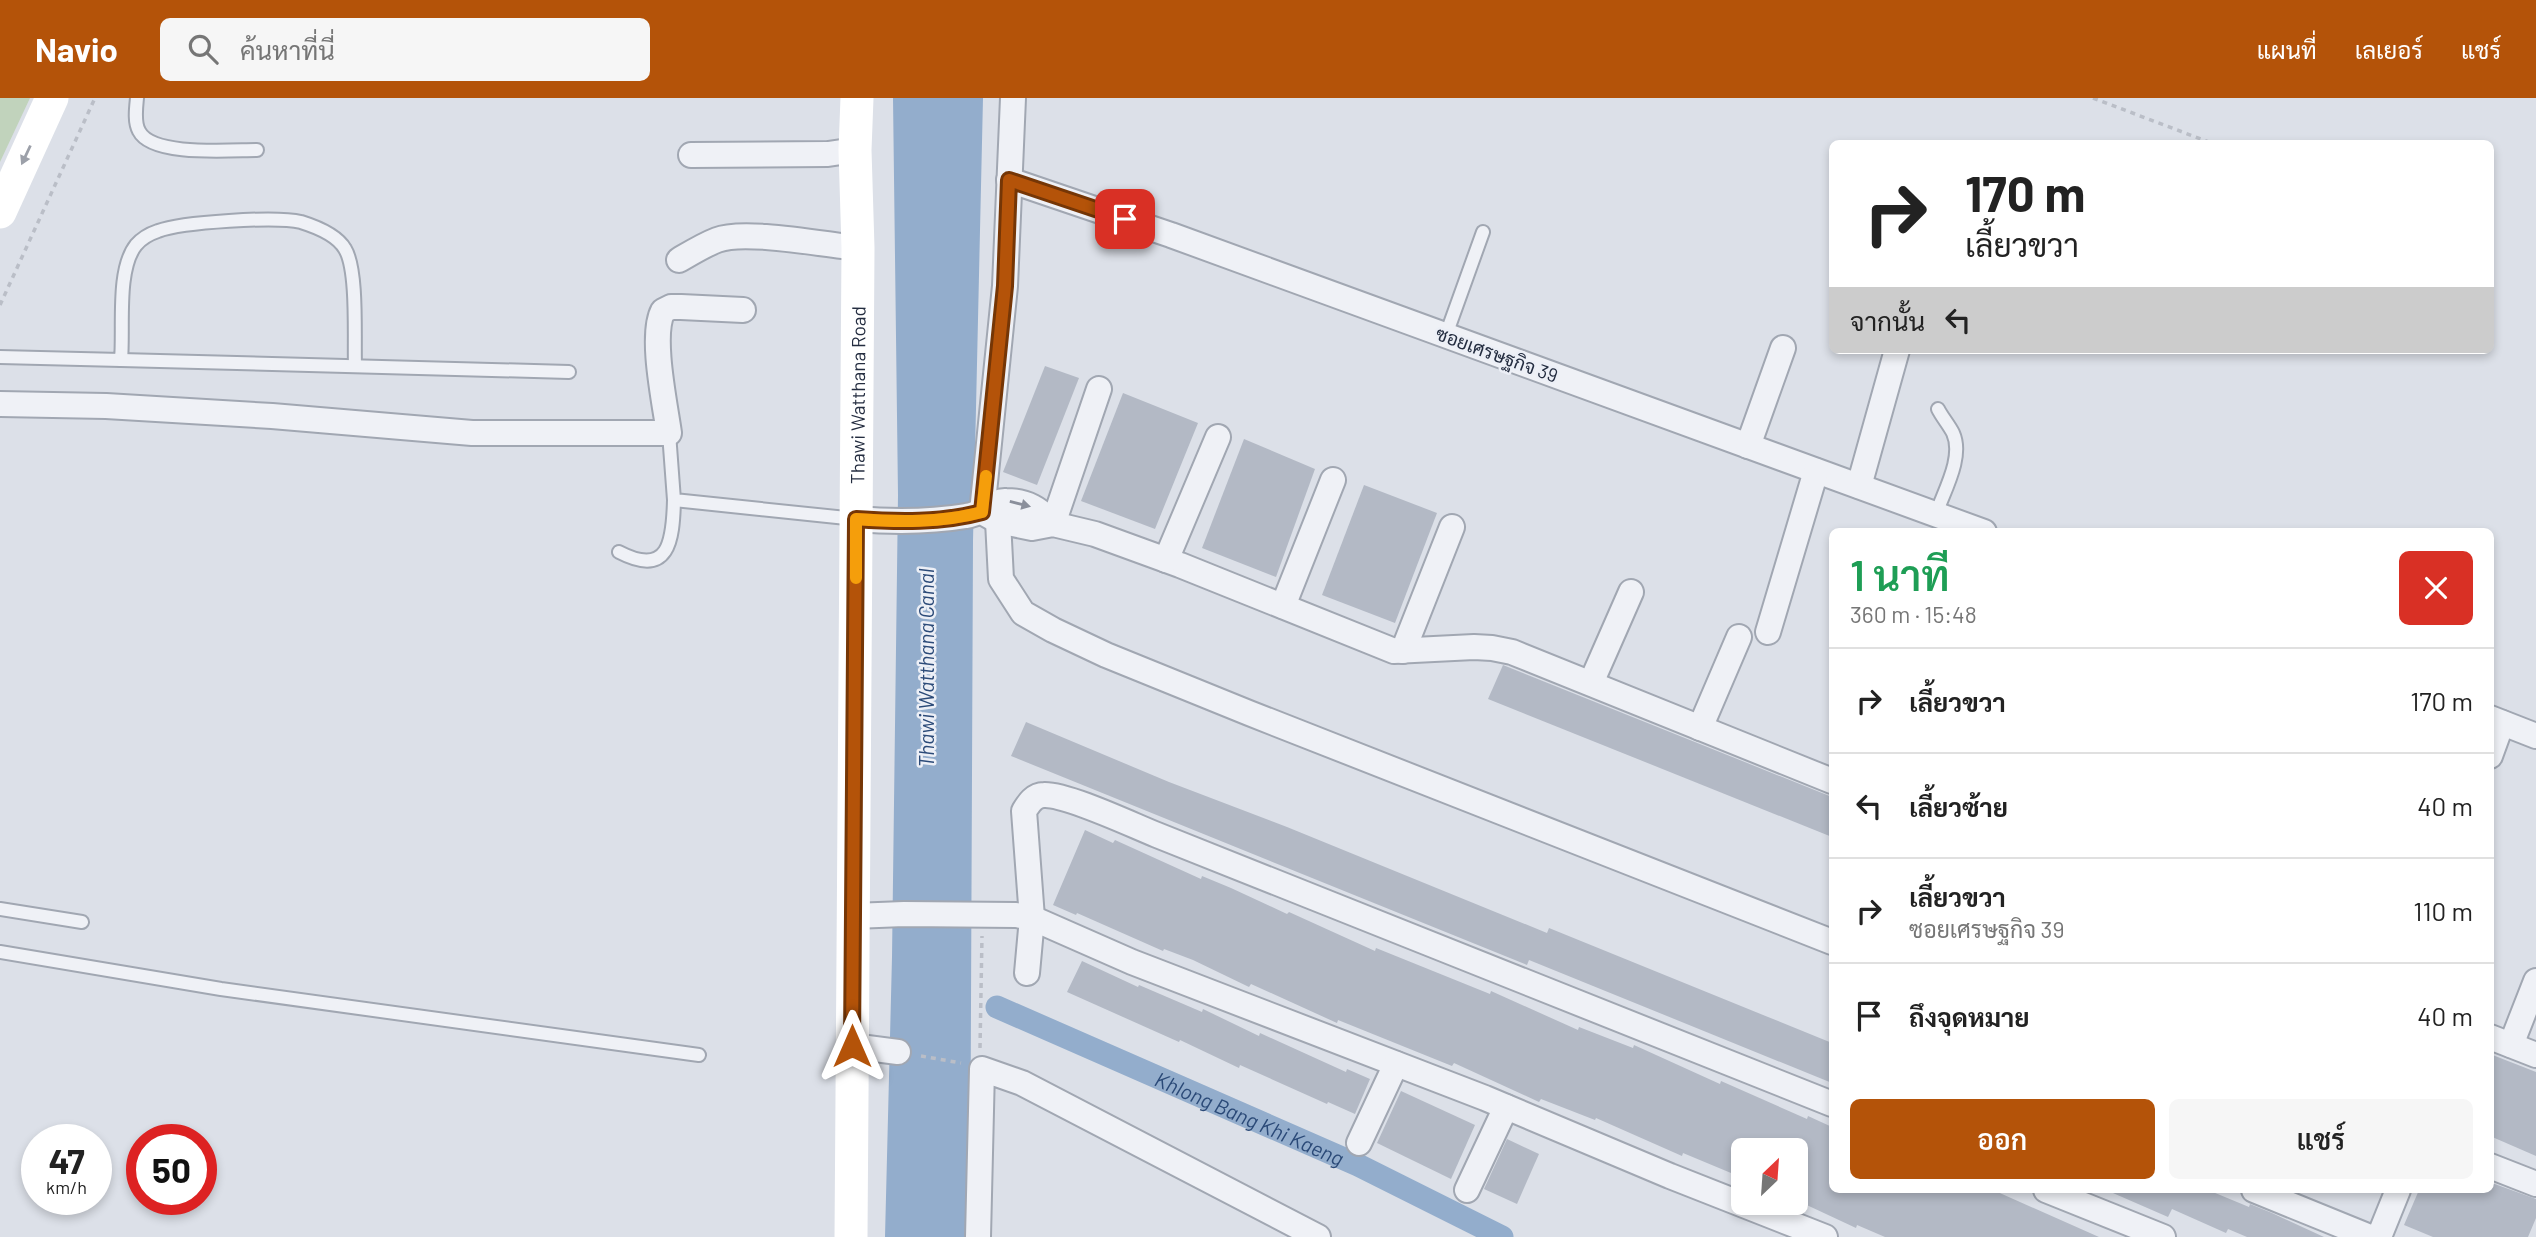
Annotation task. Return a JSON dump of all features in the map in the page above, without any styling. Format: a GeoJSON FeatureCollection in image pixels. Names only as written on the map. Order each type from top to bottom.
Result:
{"type":"FeatureCollection","features":[{"type":"Feature","properties":{"kind":"main road"},"geometry":{"type":"LineString","coordinates":[[1,206],[52,98]]}},
{"type":"Feature","properties":{"kind":"main road","name":"Thawi Watthana Road"},"geometry":{"type":"LineString","coordinates":[[851,1237],[858,248],[855,150],[858,98]]}},
{"type":"Feature","properties":{"kind":"street"},"geometry":{"type":"LineString","coordinates":[[1013,98],[1005,286],[982,517],[1002,579],[1023,613],[1106,655],[1829,941]]}},
{"type":"Feature","properties":{"kind":"street"},"geometry":{"type":"LineString","coordinates":[[691,155],[828,154],[855,150]]}},
{"type":"Feature","properties":{"kind":"street","name":"ซอยเศรษฐกิจ 39"},"geometry":{"type":"LineString","coordinates":[[1009,180],[1171,234],[1973,528]]}},
{"type":"Feature","properties":{"kind":"street"},"geometry":{"type":"LineString","coordinates":[[679,260],[718,239],[731,237],[858,248]]}},
{"type":"Feature","properties":{"kind":"street"},"geometry":{"type":"LineString","coordinates":[[0,404],[106,406],[272,416],[472,433],[669,433],[658,344],[658,324],[663,311],[671,307],[743,310]]}},
{"type":"Feature","properties":{"kind":"street"},"geometry":{"type":"LineString","coordinates":[[1748,446],[1783,348]]}},
{"type":"Feature","properties":{"kind":"street"},"geometry":{"type":"LineString","coordinates":[[1859,486],[1896,354]]}},
{"type":"Feature","properties":{"kind":"street"},"geometry":{"type":"LineString","coordinates":[[1053,524],[1099,389]]}},
{"type":"Feature","properties":{"kind":"street"},"geometry":{"type":"LineString","coordinates":[[1166,560],[1218,437]]}},
{"type":"Feature","properties":{"kind":"street"},"geometry":{"type":"LineString","coordinates":[[1768,632],[1816,471]]}},
{"type":"Feature","properties":{"kind":"street"},"geometry":{"type":"LineString","coordinates":[[1283,606],[1333,480]]}},
{"type":"Feature","properties":{"kind":"street"},"geometry":{"type":"LineString","coordinates":[[856,519],[898,521],[982,517],[1032,528],[1053,524],[1095,534],[1394,651],[1492,648],[1512,652],[1700,728],[1829,774]]}},
{"type":"Feature","properties":{"kind":"street"},"geometry":{"type":"LineString","coordinates":[[1403,651],[1452,527]]}},
{"type":"Feature","properties":{"kind":"street"},"geometry":{"type":"LineString","coordinates":[[1591,684],[1631,592]]}},
{"type":"Feature","properties":{"kind":"street"},"geometry":{"type":"LineString","coordinates":[[1700,728],[1739,637]]}},
{"type":"Feature","properties":{"kind":"street"},"geometry":{"type":"LineString","coordinates":[[2496,721],[2536,736]]}},
{"type":"Feature","properties":{"kind":"street"},"geometry":{"type":"LineString","coordinates":[[1027,973],[1032,918],[1024,811],[1036,796],[1045,794],[1065,799],[1157,835],[1829,1103]]}},
{"type":"Feature","properties":{"kind":"street"},"geometry":{"type":"LineString","coordinates":[[853,916],[1016,915],[1032,918],[1132,961],[1506,1107],[1825,1237]]}},
{"type":"Feature","properties":{"kind":"street"},"geometry":{"type":"LineString","coordinates":[[2536,981],[2500,1041],[2536,1055]]}},
{"type":"Feature","properties":{"kind":"street"},"geometry":{"type":"LineString","coordinates":[[852,1046],[898,1052]]}},
{"type":"Feature","properties":{"kind":"street"},"geometry":{"type":"LineString","coordinates":[[1359,1143],[1396,1064]]}},
{"type":"Feature","properties":{"kind":"street"},"geometry":{"type":"LineString","coordinates":[[978,1237],[977,1067],[1022,1083],[1318,1237]]}},
{"type":"Feature","properties":{"kind":"street"},"geometry":{"type":"LineString","coordinates":[[1467,1189],[1506,1107]]}},
{"type":"Feature","properties":{"kind":"street"},"geometry":{"type":"LineString","coordinates":[[2494,1168],[2536,1184]]}},
{"type":"Feature","properties":{"kind":"street"},"geometry":{"type":"LineString","coordinates":[[2053,1193],[2163,1237]]}},
{"type":"Feature","properties":{"kind":"street"},"geometry":{"type":"LineString","coordinates":[[2261,1193],[2370,1237]]}},
{"type":"Feature","properties":{"kind":"street"},"geometry":{"type":"LineString","coordinates":[[2379,1237],[2397,1193]]}},
{"type":"Feature","properties":{"kind":"lane"},"geometry":{"type":"LineString","coordinates":[[137,98],[135,114],[139,132],[148,140],[172,149],[257,150]]}},
{"type":"Feature","properties":{"kind":"lane"},"geometry":{"type":"LineString","coordinates":[[121,360],[124,287],[128,264],[134,247],[146,236],[160,229],[214,222],[299,222],[333,235],[346,250],[353,276],[355,365]]}},
{"type":"Feature","properties":{"kind":"lane"},"geometry":{"type":"LineString","coordinates":[[1446,335],[1483,232]]}},
{"type":"Feature","properties":{"kind":"lane"},"geometry":{"type":"LineString","coordinates":[[0,356],[569,372]]}},
{"type":"Feature","properties":{"kind":"lane"},"geometry":{"type":"LineString","coordinates":[[1936,514],[1956,450],[1954,435],[1938,409]]}},
{"type":"Feature","properties":{"kind":"lane"},"geometry":{"type":"LineString","coordinates":[[619,552],[637,562],[651,562],[663,554],[669,545],[673,531],[674,500],[669,433]]}},
{"type":"Feature","properties":{"kind":"lane"},"geometry":{"type":"LineString","coordinates":[[674,500],[856,519]]}},
{"type":"Feature","properties":{"kind":"lane"},"geometry":{"type":"LineString","coordinates":[[0,909],[82,922]]}},
{"type":"Feature","properties":{"kind":"lane"},"geometry":{"type":"LineString","coordinates":[[0,952],[221,989],[699,1055]]}},
{"type":"Feature","properties":{"kind":"path"},"geometry":{"type":"LineString","coordinates":[[0,305],[95,98]]}},
{"type":"Feature","properties":{"kind":"path"},"geometry":{"type":"LineString","coordinates":[[2093,98],[2203,140]]}},
{"type":"Feature","properties":{"kind":"path"},"geometry":{"type":"LineString","coordinates":[[898,1052],[977,1067],[980,992],[978,915]]}},
{"type":"Feature","properties":{"kind":"green space"},"geometry":{"type":"Polygon","coordinates":[[[0,98],[30,98],[0,162],[0,98]]]}},
{"type":"Feature","properties":{"kind":"water","name":"Thawi Watthana Canal"},"geometry":{"type":"Polygon","coordinates":[[[893,98],[983,98],[973,541],[970,1237],[885,1237],[898,495],[893,98]]]}},
{"type":"Feature","properties":{"kind":"building"},"geometry":{"type":"Polygon","coordinates":[[[1045,366],[1079,378],[1037,485],[1003,472],[1045,366]]]}},
{"type":"Feature","properties":{"kind":"building"},"geometry":{"type":"Polygon","coordinates":[[[1123,393],[1198,423],[1155,529],[1081,501],[1123,393]]]}},
{"type":"Feature","properties":{"kind":"building"},"geometry":{"type":"Polygon","coordinates":[[[1244,439],[1315,469],[1276,577],[1202,548],[1244,439]]]}},
{"type":"Feature","properties":{"kind":"building"},"geometry":{"type":"Polygon","coordinates":[[[1364,485],[1437,513],[1395,623],[1322,595],[1364,485]]]}},
{"type":"Feature","properties":{"kind":"building"},"geometry":{"type":"Polygon","coordinates":[[[1503,665],[1829,796],[1829,836],[1488,699],[1503,665]]]}},
{"type":"Feature","properties":{"kind":"building"},"geometry":{"type":"Polygon","coordinates":[[[1026,722],[1547,933],[1549,928],[1829,1042],[1829,1082],[1529,960],[1527,965],[1011,756],[1026,722]]]}},
{"type":"Feature","properties":{"kind":"building"},"geometry":{"type":"Polygon","coordinates":[[[1085,830],[1113,843],[1115,840],[1201,879],[1202,876],[1231,888],[1287,914],[1289,912],[1375,951],[1376,948],[1490,994],[1491,991],[1578,1030],[1579,1027],[1633,1048],[1634,1045],[1720,1084],[1721,1081],[1807,1119],[1808,1116],[1829,1126],[1829,1193],[2000,1193],[2099,1237],[1885,1237],[1857,1225],[1856,1228],[1808,1206],[1808,1138],[1731,1138],[1731,1173],[1683,1153],[1682,1156],[1596,1118],[1595,1120],[1541,1099],[1539,1102],[1454,1063],[1452,1066],[1338,1020],[1337,1023],[1251,984],[1249,987],[1193,960],[1164,949],[1163,951],[1077,913],[1076,915],[1053,905],[1085,830]]]}},
{"type":"Feature","properties":{"kind":"building"},"geometry":{"type":"Polygon","coordinates":[[[1082,961],[1138,987],[1139,985],[1202,1012],[1203,1009],[1259,1036],[1260,1033],[1346,1072],[1347,1069],[1370,1079],[1355,1114],[1240,1065],[1239,1068],[1067,992],[1082,961]]]}},
{"type":"Feature","properties":{"kind":"building"},"geometry":{"type":"Polygon","coordinates":[[[2494,1056],[2536,1072],[2536,1156],[2494,1138],[2494,1056]]]}},
{"type":"Feature","properties":{"kind":"building"},"geometry":{"type":"Polygon","coordinates":[[[1401,1091],[1475,1125],[1451,1179],[1377,1143],[1401,1091]]]}},
{"type":"Feature","properties":{"kind":"building"},"geometry":{"type":"Polygon","coordinates":[[[1507,1139],[1539,1154],[1517,1204],[1484,1189],[1507,1139]]]}},
{"type":"Feature","properties":{"kind":"building"},"geometry":{"type":"Polygon","coordinates":[[[2494,1184],[2536,1199],[2536,1218],[2528,1237],[2433,1237],[2404,1225],[2418,1193],[2494,1193],[2494,1184]]]}},
{"type":"Feature","properties":{"kind":"building"},"geometry":{"type":"Polygon","coordinates":[[[2113,1193],[2215,1193],[2249,1207],[2250,1204],[2324,1237],[2247,1237],[2228,1229],[2226,1233],[2172,1209],[2168,1217],[2113,1193]]]}},
{"type":"Feature","properties":{"kind":"waterway","name":"Khlong Bang Khi Kaeng"},"geometry":{"type":"LineString","coordinates":[[997,1007],[1358,1165],[1502,1237]]}},
{"type":"Feature","properties":{"kind":"slow traffic"},"geometry":{"type":"LineString","coordinates":[[856,578],[856,519],[898,521],[967,516],[982,512],[986,476]]}},
{"type":"Feature","properties":{"kind":"route"},"geometry":{"type":"LineString","coordinates":[[852,1046],[856,519],[898,521],[967,516],[982,512],[1005,286],[1009,180],[1125,219]]}}]}
